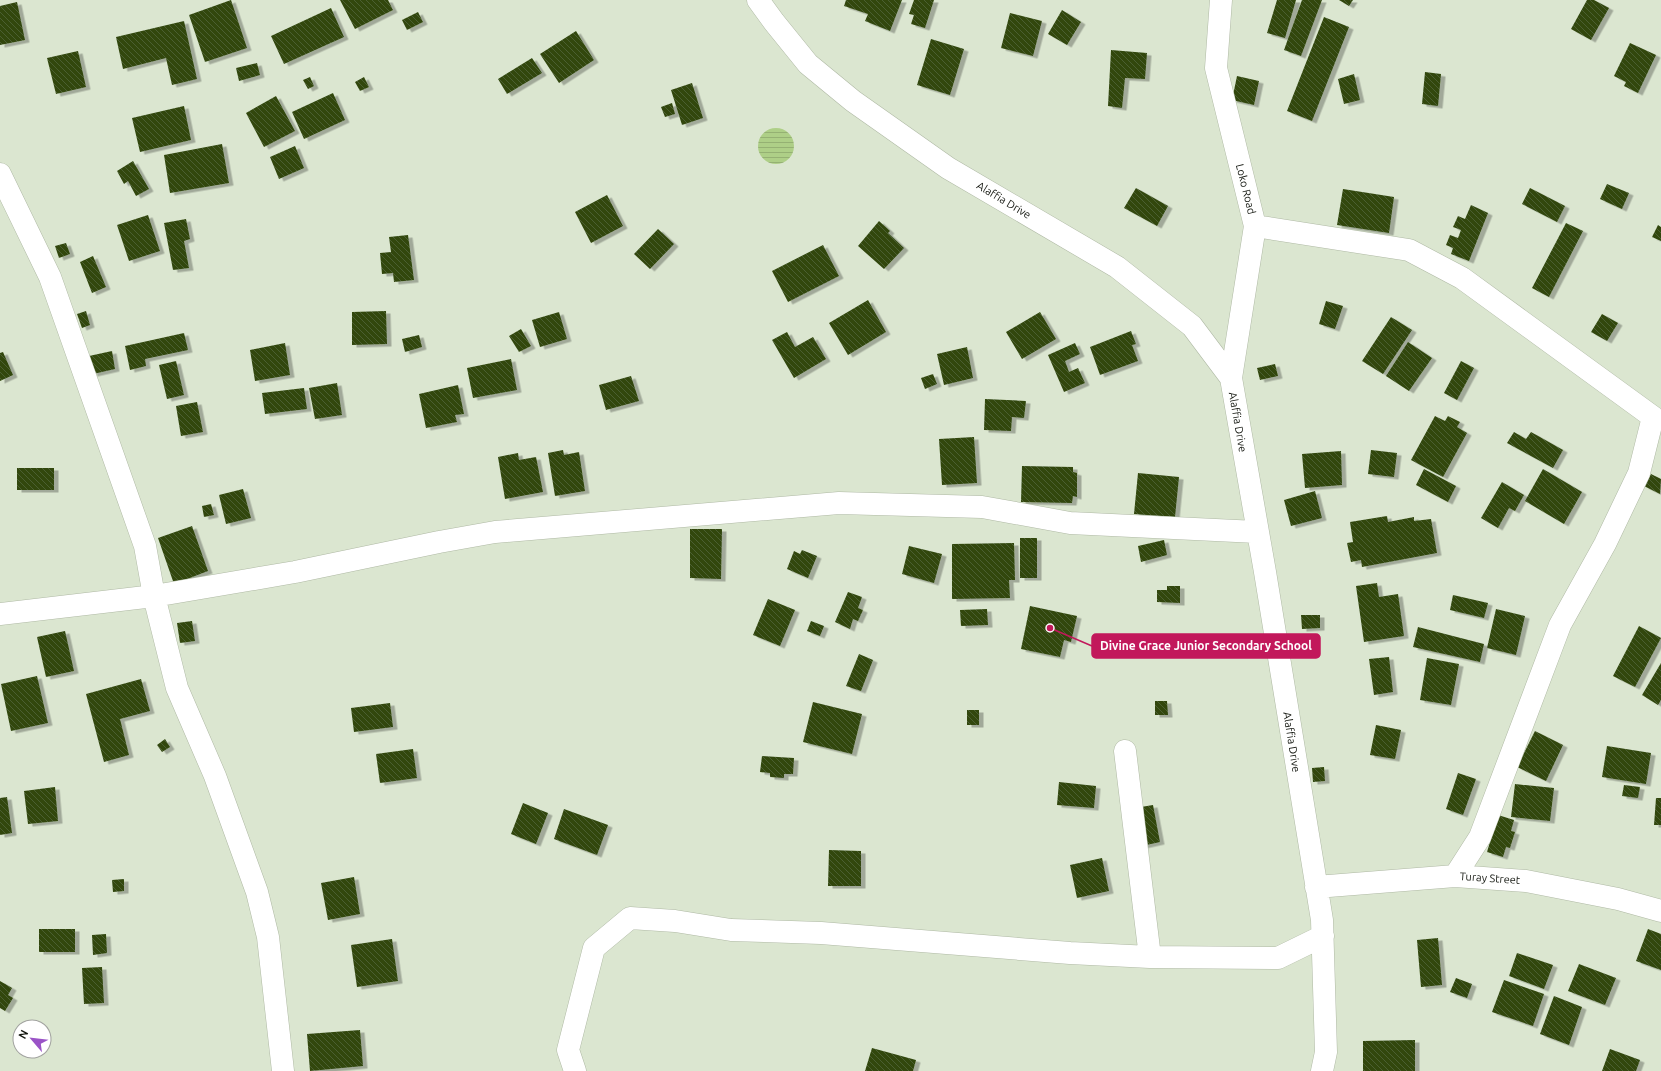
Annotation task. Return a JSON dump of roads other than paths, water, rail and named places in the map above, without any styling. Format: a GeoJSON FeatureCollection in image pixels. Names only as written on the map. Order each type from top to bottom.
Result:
{"type":"FeatureCollection","features":[{"type":"Feature","properties":{"kind":"street","name":"Alaffia Drive"},"geometry":{"type":"LineString","coordinates":[[758,0],[808,64],[853,101],[948,168],[1117,267],[1192,326],[1231,378],[1322,920],[1326,1052],[1322,1071]]}},
{"type":"Feature","properties":{"kind":"street","name":"Loko Road"},"geometry":{"type":"LineString","coordinates":[[1221,0],[1216,68],[1255,226],[1231,378]]}},
{"type":"Feature","properties":{"kind":"street"},"geometry":{"type":"LineString","coordinates":[[0,174],[50,277],[145,546],[154,596],[177,688],[215,776],[258,892],[268,937],[283,1071]]}},
{"type":"Feature","properties":{"kind":"street"},"geometry":{"type":"LineString","coordinates":[[1255,226],[1409,250],[1462,278],[1654,417],[1639,473],[1605,544],[1560,625],[1480,838],[1455,876]]}},
{"type":"Feature","properties":{"kind":"street"},"geometry":{"type":"LineString","coordinates":[[0,614],[154,596],[295,572],[495,532],[839,503],[982,507],[1070,523],[1257,532]]}},
{"type":"Feature","properties":{"kind":"street"},"geometry":{"type":"LineString","coordinates":[[1125,751],[1150,957]]}},
{"type":"Feature","properties":{"kind":"street","name":"Turay Street"},"geometry":{"type":"LineString","coordinates":[[1316,887],[1455,876],[1526,881],[1618,899],[1661,911]]}},
{"type":"Feature","properties":{"kind":"street"},"geometry":{"type":"LineString","coordinates":[[575,1071],[568,1050],[594,948],[630,918],[675,921],[731,930],[821,933],[1070,954],[1150,957],[1278,958],[1323,936]]}},
{"type":"Feature","properties":{"kind":"place","name":"Divine Grace Junior Secondary School"},"geometry":{"type":"Point","coordinates":[1050,628]}}]}
